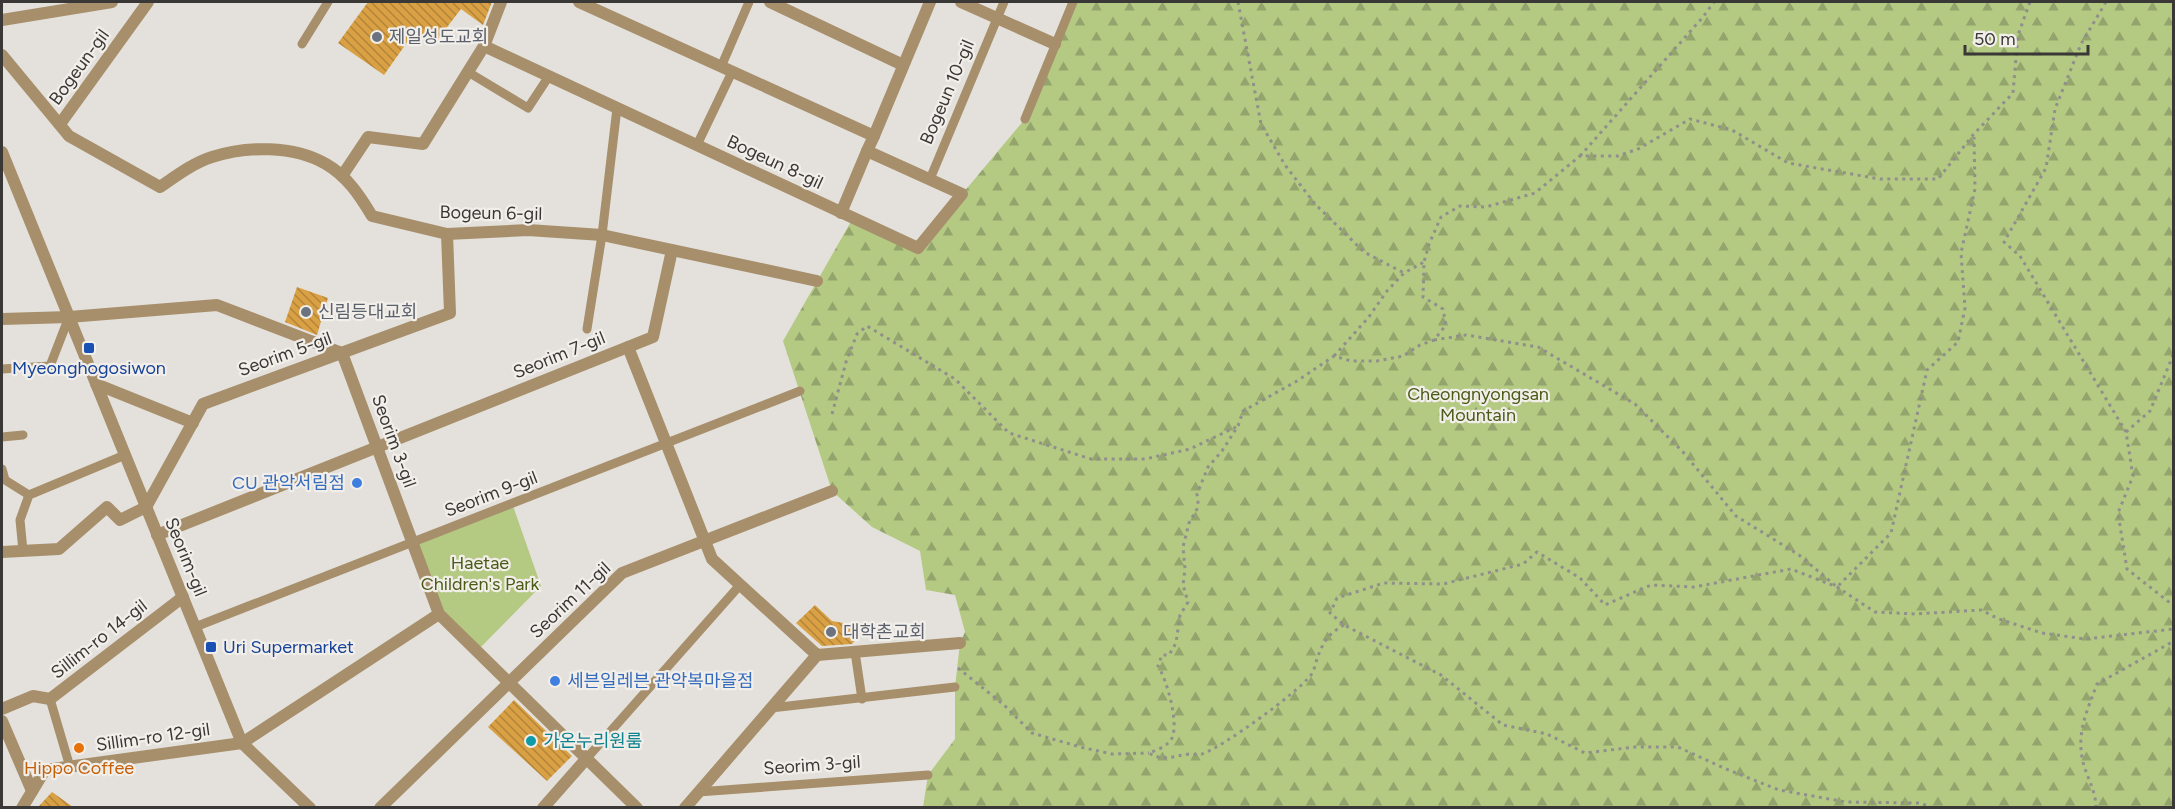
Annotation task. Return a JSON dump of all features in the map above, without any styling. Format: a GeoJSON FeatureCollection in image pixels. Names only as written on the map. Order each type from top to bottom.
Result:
{"type":"FeatureCollection","features":[{"type":"Feature","properties":{"kind":"street","name":"Bogeun-gil"},"geometry":{"type":"LineString","coordinates":[[2,20],[112,2]]}},
{"type":"Feature","properties":{"kind":"street","name":"Bogeun-gil"},"geometry":{"type":"LineString","coordinates":[[60,124],[148,2]]}},
{"type":"Feature","properties":{"kind":"street"},"geometry":{"type":"LineString","coordinates":[[342,176],[368,137],[423,144],[484,46],[501,2]]}},
{"type":"Feature","properties":{"kind":"street"},"geometry":{"type":"LineString","coordinates":[[579,2],[873,136]]}},
{"type":"Feature","properties":{"kind":"street"},"geometry":{"type":"LineString","coordinates":[[770,2],[903,65]]}},
{"type":"Feature","properties":{"kind":"street"},"geometry":{"type":"LineString","coordinates":[[841,213],[930,2]]}},
{"type":"Feature","properties":{"kind":"street"},"geometry":{"type":"LineString","coordinates":[[961,2],[1055,44]]}},
{"type":"Feature","properties":{"kind":"street","name":"Bogeun 8-gil"},"geometry":{"type":"LineString","coordinates":[[484,46],[918,248],[962,194],[930,179]]}},
{"type":"Feature","properties":{"kind":"street","name":"Bogeun 6-gil"},"geometry":{"type":"LineString","coordinates":[[2,55],[69,136],[160,187],[183,171],[211,157],[239,151],[266,149],[290,152],[310,156],[327,164],[353,187],[372,216],[447,234],[528,230],[602,235],[817,281]]}},
{"type":"Feature","properties":{"kind":"street"},"geometry":{"type":"LineString","coordinates":[[867,151],[930,179]]}},
{"type":"Feature","properties":{"kind":"street","name":"Seorim-gil"},"geometry":{"type":"LineString","coordinates":[[2,152],[242,743],[310,807]]}},
{"type":"Feature","properties":{"kind":"street","name":"Seorim 5-gil"},"geometry":{"type":"LineString","coordinates":[[146,507],[203,404],[450,313],[447,234]]}},
{"type":"Feature","properties":{"kind":"street"},"geometry":{"type":"LineString","coordinates":[[628,347],[653,337],[672,250]]}},
{"type":"Feature","properties":{"kind":"street"},"geometry":{"type":"LineString","coordinates":[[2,319],[69,317],[218,305],[342,352]]}},
{"type":"Feature","properties":{"kind":"street","name":"Seorim 7-gil"},"geometry":{"type":"LineString","coordinates":[[157,535],[628,347],[712,559],[817,655]]}},
{"type":"Feature","properties":{"kind":"street","name":"Seorim 3-gil"},"geometry":{"type":"LineString","coordinates":[[342,352],[439,614],[637,807]]}},
{"type":"Feature","properties":{"kind":"street"},"geometry":{"type":"LineString","coordinates":[[96,384],[193,423]]}},
{"type":"Feature","properties":{"kind":"street","name":"Seorim 11-gil"},"geometry":{"type":"LineString","coordinates":[[386,805],[622,573],[832,491]]}},
{"type":"Feature","properties":{"kind":"street"},"geometry":{"type":"LineString","coordinates":[[2,552],[59,549],[107,507],[120,520],[146,507]]}},
{"type":"Feature","properties":{"kind":"street","name":"Sillim-ro 14-gil"},"geometry":{"type":"LineString","coordinates":[[2,709],[33,696],[50,699],[183,597]]}},
{"type":"Feature","properties":{"kind":"street"},"geometry":{"type":"LineString","coordinates":[[242,743],[439,614]]}},
{"type":"Feature","properties":{"kind":"street"},"geometry":{"type":"LineString","coordinates":[[817,655],[960,643]]}},
{"type":"Feature","properties":{"kind":"street","name":"Seorim 3-gil"},"geometry":{"type":"LineString","coordinates":[[685,807],[817,655]]}},
{"type":"Feature","properties":{"kind":"street"},"geometry":{"type":"LineString","coordinates":[[2,721],[32,791]]}},
{"type":"Feature","properties":{"kind":"street","name":"Sillim-ro 12-gil"},"geometry":{"type":"LineString","coordinates":[[22,807],[45,770],[242,743]]}},
{"type":"Feature","properties":{"kind":"street"},"geometry":{"type":"LineString","coordinates":[[543,807],[586,758]]}},
{"type":"Feature","properties":{"kind":"lane"},"geometry":{"type":"LineString","coordinates":[[302,44],[328,2]]}},
{"type":"Feature","properties":{"kind":"lane"},"geometry":{"type":"LineString","coordinates":[[697,145],[749,2]]}},
{"type":"Feature","properties":{"kind":"lane","name":"Bogeun 10-gil"},"geometry":{"type":"LineString","coordinates":[[930,179],[1004,2]]}},
{"type":"Feature","properties":{"kind":"lane"},"geometry":{"type":"LineString","coordinates":[[1024,119],[1073,2]]}},
{"type":"Feature","properties":{"kind":"lane"},"geometry":{"type":"LineString","coordinates":[[468,72],[528,108],[549,76]]}},
{"type":"Feature","properties":{"kind":"lane"},"geometry":{"type":"LineString","coordinates":[[587,329],[602,235],[617,108]]}},
{"type":"Feature","properties":{"kind":"lane"},"geometry":{"type":"LineString","coordinates":[[2,369],[50,366],[69,317]]}},
{"type":"Feature","properties":{"kind":"lane","name":"Seorim 9-gil"},"geometry":{"type":"LineString","coordinates":[[195,627],[800,391]]}},
{"type":"Feature","properties":{"kind":"lane"},"geometry":{"type":"LineString","coordinates":[[2,437],[22,435]]}},
{"type":"Feature","properties":{"kind":"lane"},"geometry":{"type":"LineString","coordinates":[[23,551],[20,520],[29,495],[125,455]]}},
{"type":"Feature","properties":{"kind":"lane"},"geometry":{"type":"LineString","coordinates":[[2,469],[5,480],[29,495]]}},
{"type":"Feature","properties":{"kind":"lane"},"geometry":{"type":"LineString","coordinates":[[586,758],[740,585]]}},
{"type":"Feature","properties":{"kind":"lane"},"geometry":{"type":"LineString","coordinates":[[855,652],[862,699]]}},
{"type":"Feature","properties":{"kind":"lane"},"geometry":{"type":"LineString","coordinates":[[771,708],[955,687]]}},
{"type":"Feature","properties":{"kind":"lane"},"geometry":{"type":"LineString","coordinates":[[50,699],[70,766]]}},
{"type":"Feature","properties":{"kind":"lane","name":"Seorim 3-gil"},"geometry":{"type":"LineString","coordinates":[[698,792],[928,775]]}},
{"type":"Feature","properties":{"kind":"path"},"geometry":{"type":"LineString","coordinates":[[1238,2],[1261,124],[1285,165],[1315,204],[1364,252],[1404,273]]}},
{"type":"Feature","properties":{"kind":"path"},"geometry":{"type":"LineString","coordinates":[[1434,340],[1446,325],[1443,309],[1424,297],[1424,262],[1441,217],[1460,206],[1486,207],[1535,193],[1580,156],[1714,2]]}},
{"type":"Feature","properties":{"kind":"path"},"geometry":{"type":"LineString","coordinates":[[1580,156],[1617,156],[1638,149],[1690,119],[1732,130],[1788,163],[1880,179],[1938,179],[2013,93],[2018,35],[2030,2]]}},
{"type":"Feature","properties":{"kind":"path"},"geometry":{"type":"LineString","coordinates":[[2106,2],[2081,44],[2055,109],[2046,168],[2004,242],[2020,256],[2126,432],[2133,476],[2118,513],[2127,569],[2174,606]]}},
{"type":"Feature","properties":{"kind":"path"},"geometry":{"type":"LineString","coordinates":[[1837,587],[1891,533],[1927,370],[1958,342],[1965,308],[1961,253],[1975,189],[1974,135]]}},
{"type":"Feature","properties":{"kind":"path"},"geometry":{"type":"LineString","coordinates":[[958,668],[1004,705],[1032,733],[1112,754],[1149,753],[1168,743],[1174,731],[1174,718],[1163,673],[1158,666],[1162,655],[1169,655],[1176,643],[1180,615],[1188,602],[1183,585],[1185,569],[1183,547],[1189,523],[1197,509],[1197,494],[1208,467],[1222,451],[1238,426],[1243,411],[1297,381],[1334,356],[1404,273],[1424,262]]}},
{"type":"Feature","properties":{"kind":"path"},"geometry":{"type":"LineString","coordinates":[[832,414],[846,362],[857,334],[867,326],[955,379],[1009,433],[1091,459],[1145,459],[1190,449],[1238,426]]}},
{"type":"Feature","properties":{"kind":"path"},"geometry":{"type":"LineString","coordinates":[[1334,356],[1352,361],[1377,361],[1403,356],[1420,345],[1434,340],[1466,335],[1538,347],[1635,404],[1683,452],[1736,516],[1799,555],[1837,587],[1875,612],[1915,614],[1981,610],[1999,620],[2042,633],[2085,639],[2174,629]]}},
{"type":"Feature","properties":{"kind":"path"},"geometry":{"type":"LineString","coordinates":[[2126,432],[2151,411],[2174,353]]}},
{"type":"Feature","properties":{"kind":"path"},"geometry":{"type":"LineString","coordinates":[[1837,587],[1791,569],[1694,587],[1651,585],[1605,605],[1580,578],[1537,552],[1523,564],[1443,584],[1384,583],[1337,598],[1330,613],[1344,625],[1441,675],[1503,725],[1547,734],[1585,753],[1635,747],[1678,747],[1779,790],[1846,802],[1920,803],[1933,807]]}},
{"type":"Feature","properties":{"kind":"path"},"geometry":{"type":"LineString","coordinates":[[1149,753],[1155,757],[1175,758],[1187,754],[1202,754],[1232,737],[1288,697],[1312,675],[1319,652],[1329,633],[1344,625]]}},
{"type":"Feature","properties":{"kind":"path"},"geometry":{"type":"LineString","coordinates":[[2096,807],[2096,796],[2083,761],[2081,730],[2097,684],[2174,642]]}},
{"type":"Feature","properties":{"kind":"green space","name":"Cheongnyongsan Mountain"},"geometry":{"type":"Polygon","coordinates":[[[1073,2],[2173,2],[2173,807],[923,807],[928,775],[955,739],[955,687],[960,643],[965,632],[955,595],[926,590],[920,551],[872,527],[832,491],[783,341],[853,218],[917,248],[1025,119],[1073,2]]]}},
{"type":"Feature","properties":{"kind":"green space","name":"Haetae Children's Park"},"geometry":{"type":"Polygon","coordinates":[[[512,503],[541,586],[477,651],[439,614],[413,542],[512,503]]]}},
{"type":"Feature","properties":{"kind":"building","name":"제일성도교회"},"geometry":{"type":"Polygon","coordinates":[[[368,2],[492,2],[483,25],[461,9],[434,44],[415,31],[384,75],[338,43],[368,2]]]}},
{"type":"Feature","properties":{"kind":"building","name":"신림등대교회"},"geometry":{"type":"Polygon","coordinates":[[[297,287],[328,298],[317,335],[285,322],[297,287]]]}},
{"type":"Feature","properties":{"kind":"building","name":"대학촌교회"},"geometry":{"type":"Polygon","coordinates":[[[815,605],[832,621],[855,625],[856,639],[852,644],[822,646],[796,623],[815,605]]]}},
{"type":"Feature","properties":{"kind":"building","name":"가온누리원룸"},"geometry":{"type":"Polygon","coordinates":[[[514,700],[572,756],[547,781],[488,727],[514,700]]]}},
{"type":"Feature","properties":{"kind":"building"},"geometry":{"type":"Polygon","coordinates":[[[52,792],[73,807],[38,807],[52,792]]]}},
{"type":"Feature","properties":{"kind":"place","name":"제일성도교회"},"geometry":{"type":"Point","coordinates":[377,37]}},
{"type":"Feature","properties":{"kind":"place","name":"신림등대교회"},"geometry":{"type":"Point","coordinates":[306,312]}},
{"type":"Feature","properties":{"kind":"place","name":"Myeonghogosiwon"},"geometry":{"type":"Point","coordinates":[89,348]}},
{"type":"Feature","properties":{"kind":"place","name":"CU 관악서림점"},"geometry":{"type":"Point","coordinates":[357,483]}},
{"type":"Feature","properties":{"kind":"place","name":"대학촌교회"},"geometry":{"type":"Point","coordinates":[831,632]}},
{"type":"Feature","properties":{"kind":"place","name":"Uri Supermarket"},"geometry":{"type":"Point","coordinates":[211,647]}},
{"type":"Feature","properties":{"kind":"place","name":"세븐일레븐 관악복마을점"},"geometry":{"type":"Point","coordinates":[555,681]}},
{"type":"Feature","properties":{"kind":"place","name":"가온누리원룸"},"geometry":{"type":"Point","coordinates":[531,741]}},
{"type":"Feature","properties":{"kind":"place","name":"Hippo Coffee"},"geometry":{"type":"Point","coordinates":[79,748]}}]}
